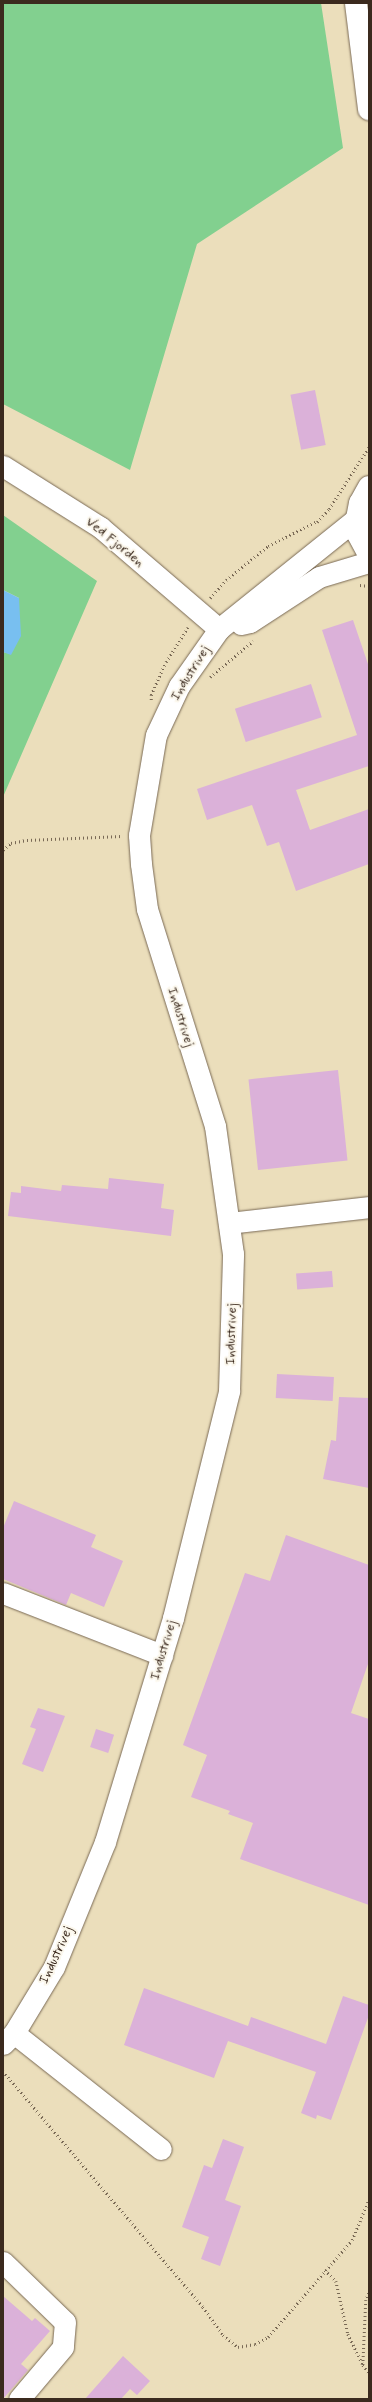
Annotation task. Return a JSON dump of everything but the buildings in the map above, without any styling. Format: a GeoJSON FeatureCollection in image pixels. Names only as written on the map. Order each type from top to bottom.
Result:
{"type":"FeatureCollection","features":[{"type":"Feature","properties":{"kind":"main road"},"geometry":{"type":"LineString","coordinates":[[356,3],[369,108]]}},
{"type":"Feature","properties":{"kind":"main road"},"geometry":{"type":"LineString","coordinates":[[369,487],[360,503],[357,518],[358,534],[369,555]]}},
{"type":"Feature","properties":{"kind":"street","name":"Ved Fjorden"},"geometry":{"type":"LineString","coordinates":[[3,466],[100,526],[219,629]]}},
{"type":"Feature","properties":{"kind":"street","name":"Industrivej"},"geometry":{"type":"LineString","coordinates":[[161,2148],[9,2038],[54,1967],[105,1842],[162,1655],[229,1391],[233,1254],[215,1126],[147,909],[139,835],[156,735],[179,686],[219,629],[357,518]]}},
{"type":"Feature","properties":{"kind":"street"},"geometry":{"type":"LineString","coordinates":[[219,629],[250,622],[319,577],[369,562]]}},
{"type":"Feature","properties":{"kind":"street"},"geometry":{"type":"LineString","coordinates":[[229,1223],[369,1207]]}},
{"type":"Feature","properties":{"kind":"street"},"geometry":{"type":"LineString","coordinates":[[3,1592],[162,1655]]}},
{"type":"Feature","properties":{"kind":"street"},"geometry":{"type":"LineString","coordinates":[[3,2262],[65,2322],[63,2347],[19,2399]]}},
{"type":"Feature","properties":{"kind":"path"},"geometry":{"type":"LineString","coordinates":[[208,680],[258,637]]}},
{"type":"Feature","properties":{"kind":"path"},"geometry":{"type":"LineString","coordinates":[[3,850],[11,844],[27,840],[105,837]]}},
{"type":"Feature","properties":{"kind":"path"},"geometry":{"type":"LineString","coordinates":[[3,2070],[203,2307],[223,2335],[238,2347],[255,2344],[268,2336],[352,2240],[369,2199]]}},
{"type":"Feature","properties":{"kind":"path"},"geometry":{"type":"LineString","coordinates":[[325,2270],[336,2282],[348,2334],[363,2365],[369,2373]]}},
{"type":"Feature","properties":{"kind":"path"},"geometry":{"type":"LineString","coordinates":[[363,2365],[366,2300],[369,2293]]}},
{"type":"Feature","properties":{"kind":"green space"},"geometry":{"type":"Polygon","coordinates":[[[3,3],[321,3],[343,148],[197,244],[130,470],[3,404],[3,3]]]}},
{"type":"Feature","properties":{"kind":"green space"},"geometry":{"type":"Polygon","coordinates":[[[3,515],[97,581],[3,797],[3,652],[11,654],[19,598],[3,590],[3,515]]]}},
{"type":"Feature","properties":{"kind":"water"},"geometry":{"type":"Polygon","coordinates":[[[3,590],[19,598],[21,636],[11,655],[3,652],[3,590]]]}}]}
